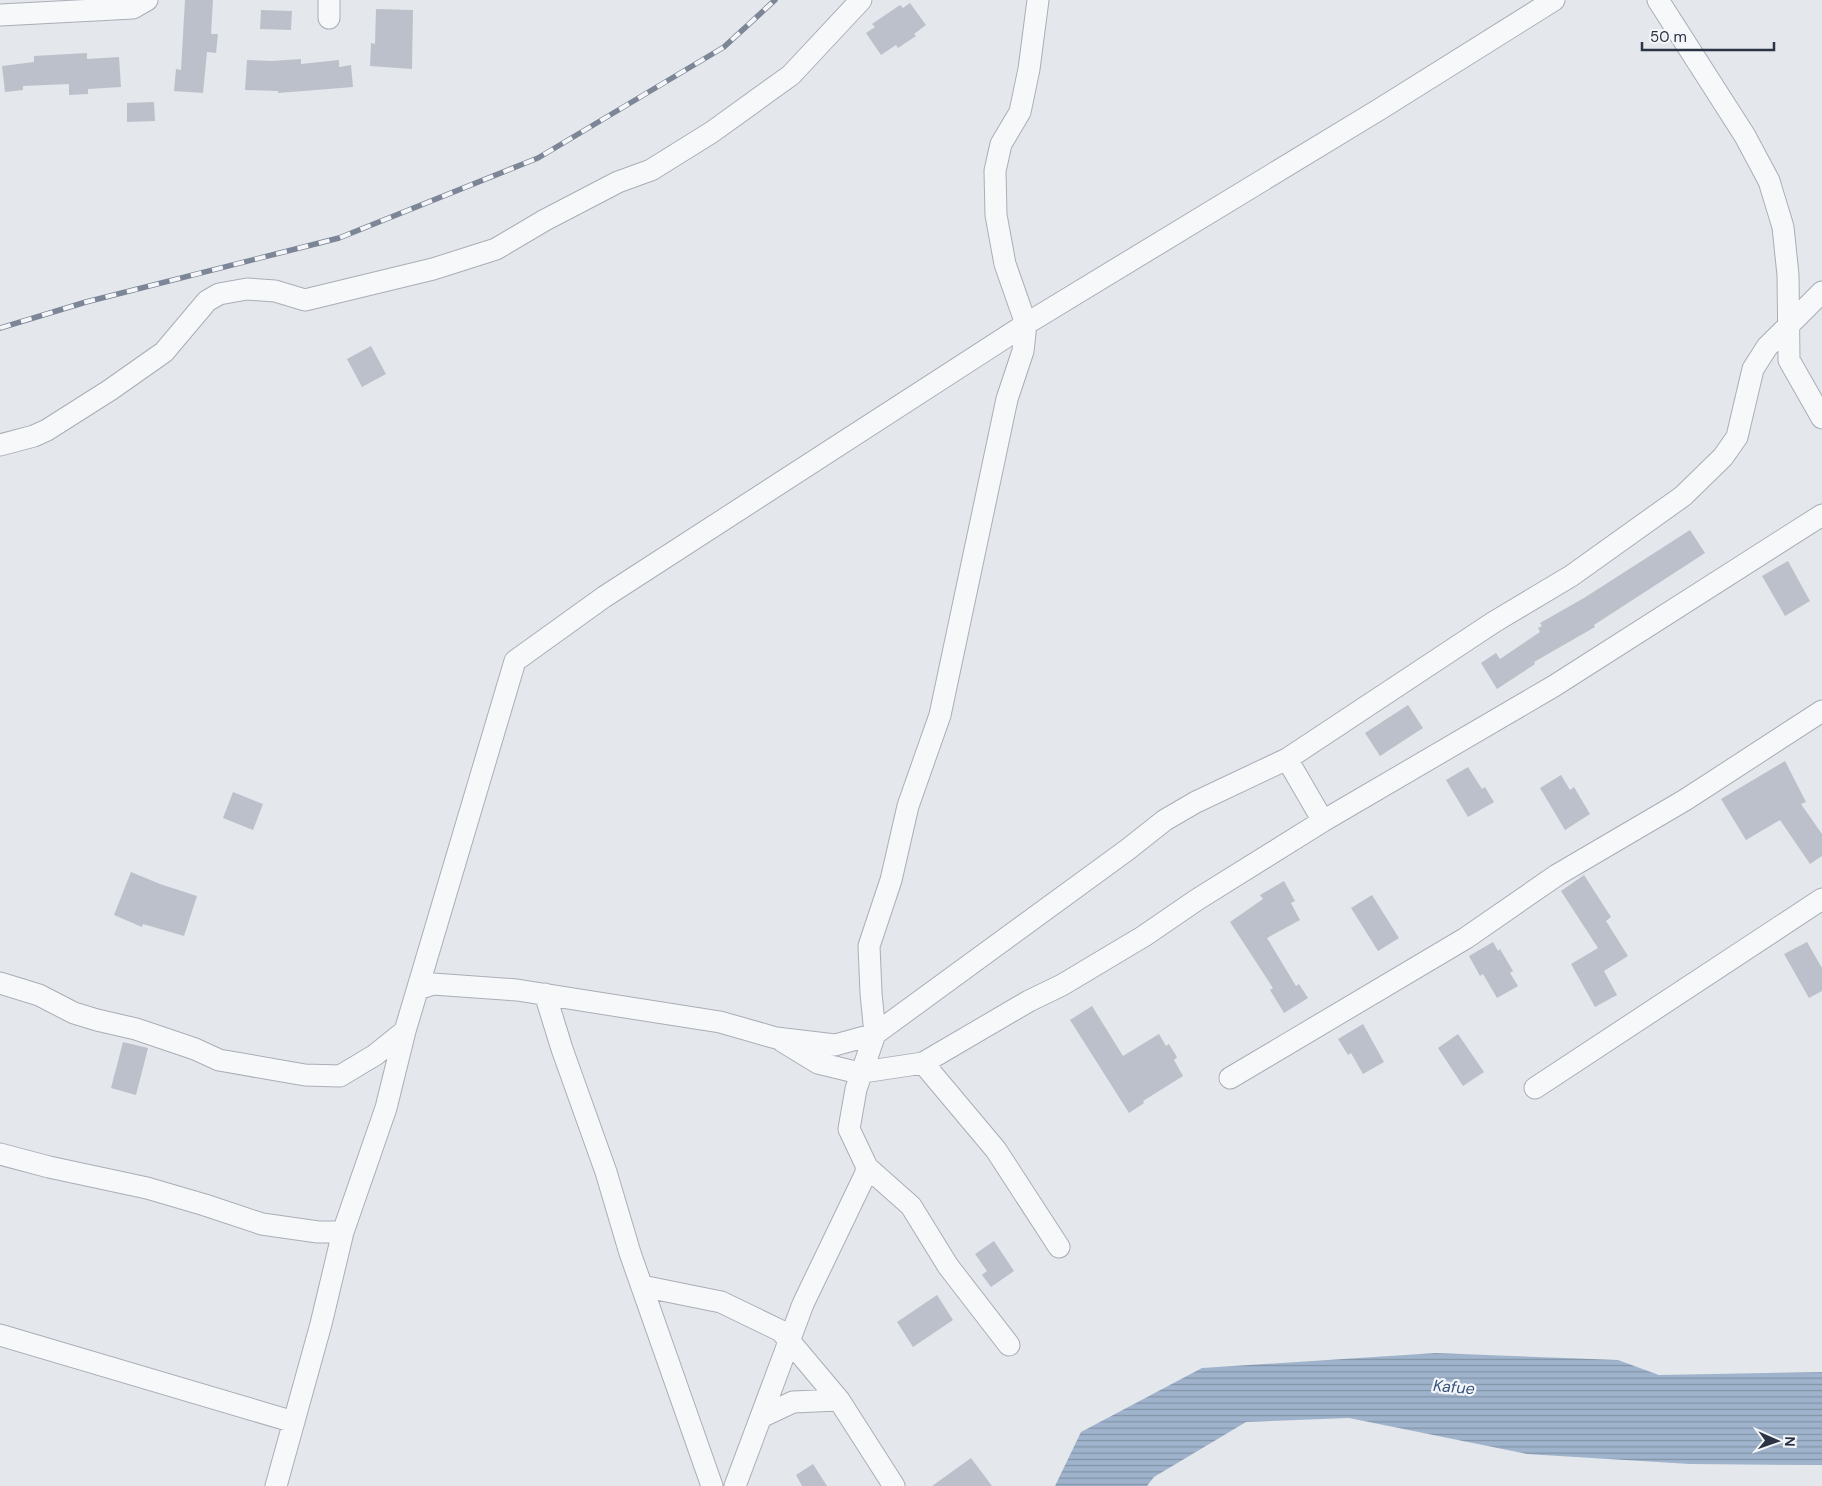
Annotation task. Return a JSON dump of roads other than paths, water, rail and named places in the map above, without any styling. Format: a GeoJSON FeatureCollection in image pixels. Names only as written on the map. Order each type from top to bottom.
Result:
{"type":"FeatureCollection","features":[{"type":"Feature","properties":{"kind":"street"},"geometry":{"type":"LineString","coordinates":[[0,15],[132,8],[147,0]]}},
{"type":"Feature","properties":{"kind":"street"},"geometry":{"type":"LineString","coordinates":[[0,445],[34,436],[47,430],[110,390],[164,352],[207,301],[219,294],[247,289],[274,291],[304,300],[433,269],[496,249],[545,220],[618,182],[652,170],[712,132],[791,75],[861,0]]}},
{"type":"Feature","properties":{"kind":"street"},"geometry":{"type":"LineString","coordinates":[[1009,1345],[948,1266],[912,1206],[867,1167],[849,1129],[856,1089],[875,1034],[869,946],[891,880],[908,806],[940,715],[1007,399],[1023,351],[1026,324],[1005,264],[996,215],[995,171],[1001,144],[1020,112],[1029,69],[1038,0]]}},
{"type":"Feature","properties":{"kind":"street"},"geometry":{"type":"LineString","coordinates":[[276,1486],[321,1324],[343,1232],[386,1108],[405,1031],[515,661],[604,597],[1026,324],[1380,109],[1554,0]]}},
{"type":"Feature","properties":{"kind":"street"},"geometry":{"type":"LineString","coordinates":[[1658,0],[1744,136],[1769,181],[1783,227],[1788,275],[1789,360],[1822,418]]}},
{"type":"Feature","properties":{"kind":"street"},"geometry":{"type":"LineString","coordinates":[[418,989],[433,984],[517,990],[720,1022],[776,1038],[835,1045],[875,1034],[1127,850],[1165,820],[1196,802],[1287,758],[1494,622],[1571,576],[1683,496],[1723,457],[1737,437],[1754,369],[1767,348],[1822,292]]}},
{"type":"Feature","properties":{"kind":"street"},"geometry":{"type":"LineString","coordinates":[[776,1038],[818,1063],[863,1072],[923,1063],[1021,1006],[1062,985],[1323,821],[1554,686],[1822,515]]}},
{"type":"Feature","properties":{"kind":"street"},"geometry":{"type":"LineString","coordinates":[[1230,1078],[1466,938],[1556,875],[1685,800],[1822,711]]}},
{"type":"Feature","properties":{"kind":"street"},"geometry":{"type":"LineString","coordinates":[[1287,758],[1323,821]]}},
{"type":"Feature","properties":{"kind":"street"},"geometry":{"type":"LineString","coordinates":[[1535,1088],[1822,900]]}},
{"type":"Feature","properties":{"kind":"street"},"geometry":{"type":"LineString","coordinates":[[0,983],[39,995],[74,1013],[136,1029],[195,1049],[218,1060],[305,1075],[340,1076],[375,1055],[405,1031]]}},
{"type":"Feature","properties":{"kind":"street"},"geometry":{"type":"LineString","coordinates":[[545,994],[562,1049],[606,1172],[642,1286],[712,1486]]}},
{"type":"Feature","properties":{"kind":"street"},"geometry":{"type":"LineString","coordinates":[[923,1063],[996,1150],[1059,1247]]}},
{"type":"Feature","properties":{"kind":"street"},"geometry":{"type":"LineString","coordinates":[[0,1154],[49,1167],[147,1188],[262,1224],[318,1232],[343,1232]]}},
{"type":"Feature","properties":{"kind":"street"},"geometry":{"type":"LineString","coordinates":[[704,1462],[723,1468],[739,1477],[803,1304],[865,1175],[867,1167]]}},
{"type":"Feature","properties":{"kind":"street"},"geometry":{"type":"LineString","coordinates":[[642,1286],[721,1302],[781,1331],[839,1400],[894,1486]]}},
{"type":"Feature","properties":{"kind":"street"},"geometry":{"type":"LineString","coordinates":[[0,1335],[294,1422]]}},
{"type":"Feature","properties":{"kind":"street"},"geometry":{"type":"LineString","coordinates":[[761,1417],[793,1402],[839,1400]]}},
{"type":"Feature","properties":{"kind":"water","name":"Kafue"},"geometry":{"type":"Polygon","coordinates":[[[1436,1353],[1618,1360],[1659,1375],[1822,1372],[1822,1465],[1690,1464],[1527,1454],[1349,1418],[1246,1422],[1154,1477],[1147,1486],[1055,1486],[1081,1432],[1202,1368],[1436,1353]]]}},
{"type":"Feature","properties":{"kind":"railway"},"geometry":{"type":"LineString","coordinates":[[0,328],[86,302],[339,238],[538,158],[724,47],[775,0]]}}]}
